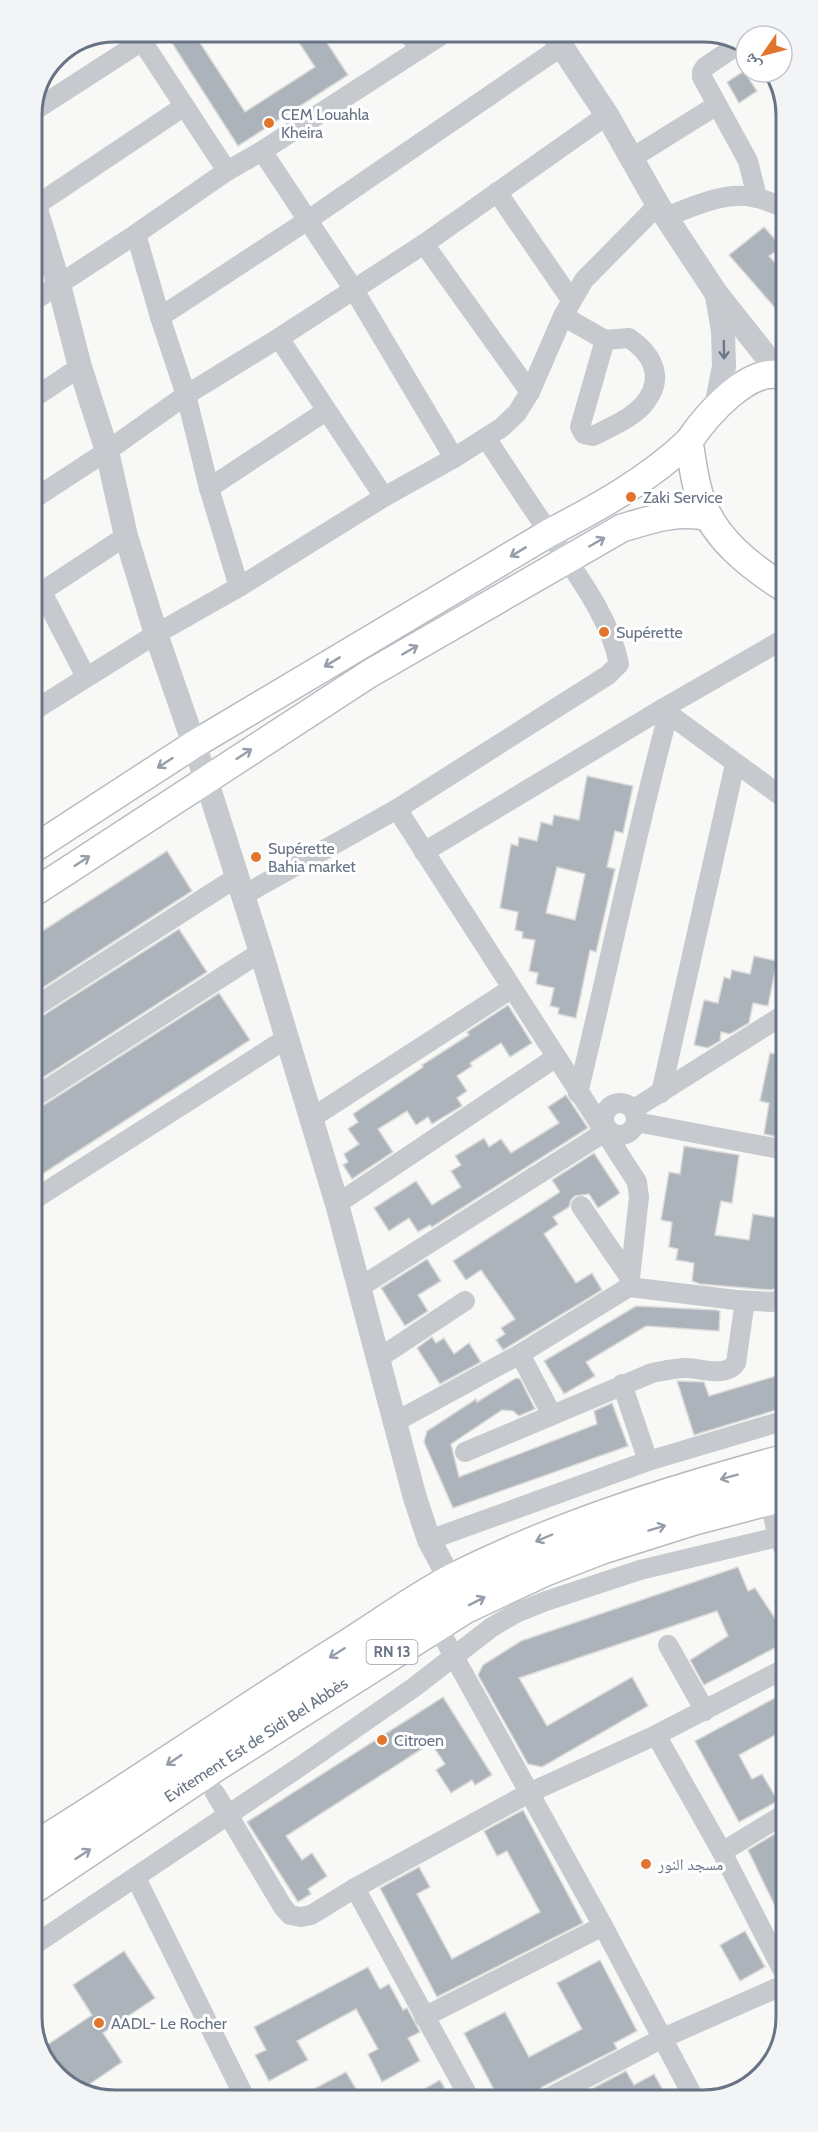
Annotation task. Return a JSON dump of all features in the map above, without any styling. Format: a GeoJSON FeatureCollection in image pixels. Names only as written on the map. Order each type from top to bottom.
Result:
{"type":"FeatureCollection","features":[{"type":"Feature","properties":{"kind":"highway","name":"Evitement Est de Sidi Bel Abbès"},"geometry":{"type":"LineString","coordinates":[[42,1844],[117,1798],[306,1672],[452,1581],[526,1546],[577,1526],[713,1481],[776,1464]]}},
{"type":"Feature","properties":{"kind":"highway","name":"Evitement Est de Sidi Bel Abbès"},"geometry":{"type":"LineString","coordinates":[[42,1881],[205,1782],[435,1624],[504,1587],[602,1547],[694,1518],[776,1496]]}},
{"type":"Feature","properties":{"kind":"main road"},"geometry":{"type":"LineString","coordinates":[[42,843],[193,745],[549,533],[595,510],[665,465],[690,441],[716,407],[754,379],[772,373],[776,374]]}},
{"type":"Feature","properties":{"kind":"main road"},"geometry":{"type":"LineString","coordinates":[[690,441],[700,499],[709,517],[728,544],[750,566],[776,583]]}},
{"type":"Feature","properties":{"kind":"main road"},"geometry":{"type":"LineString","coordinates":[[42,887],[206,778],[369,674],[622,528],[682,513],[709,517]]}},
{"type":"Feature","properties":{"kind":"street"},"geometry":{"type":"LineString","coordinates":[[43,104],[131,42]]}},
{"type":"Feature","properties":{"kind":"street"},"geometry":{"type":"LineString","coordinates":[[143,42],[183,107],[227,171]]}},
{"type":"Feature","properties":{"kind":"street"},"geometry":{"type":"LineString","coordinates":[[415,42],[420,49]]}},
{"type":"Feature","properties":{"kind":"street"},"geometry":{"type":"LineString","coordinates":[[42,296],[227,171],[262,151],[431,42]]}},
{"type":"Feature","properties":{"kind":"street"},"geometry":{"type":"LineString","coordinates":[[160,317],[308,220],[553,42]]}},
{"type":"Feature","properties":{"kind":"street"},"geometry":{"type":"LineString","coordinates":[[559,42],[607,115],[662,211],[716,294],[776,369]]}},
{"type":"Feature","properties":{"kind":"street"},"geometry":{"type":"LineString","coordinates":[[732,49],[705,67],[702,72],[707,89],[748,161],[757,197]]}},
{"type":"Feature","properties":{"kind":"street"},"geometry":{"type":"LineString","coordinates":[[632,158],[717,105]]}},
{"type":"Feature","properties":{"kind":"street"},"geometry":{"type":"LineString","coordinates":[[42,195],[183,107]]}},
{"type":"Feature","properties":{"kind":"street"},"geometry":{"type":"LineString","coordinates":[[42,494],[107,452],[186,395],[424,244],[607,115]]}},
{"type":"Feature","properties":{"kind":"street"},"geometry":{"type":"LineString","coordinates":[[262,151],[354,290],[454,458]]}},
{"type":"Feature","properties":{"kind":"street"},"geometry":{"type":"LineString","coordinates":[[497,192],[567,308],[605,340],[629,338],[642,347],[653,363],[655,381],[648,400],[636,411],[593,436],[584,434],[580,427],[605,340]]}},
{"type":"Feature","properties":{"kind":"street"},"geometry":{"type":"LineString","coordinates":[[42,705],[156,634],[239,587],[501,428],[517,413],[530,392],[567,308],[584,280],[662,211],[728,197],[757,197],[776,205]]}},
{"type":"Feature","properties":{"kind":"street"},"geometry":{"type":"LineString","coordinates":[[42,230],[80,367],[107,452],[126,536],[261,952],[337,1204],[379,1358],[403,1458],[429,1540],[452,1581]]}},
{"type":"Feature","properties":{"kind":"street"},"geometry":{"type":"LineString","coordinates":[[136,234],[186,395],[209,488],[239,587]]}},
{"type":"Feature","properties":{"kind":"street"},"geometry":{"type":"LineString","coordinates":[[424,244],[530,392]]}},
{"type":"Feature","properties":{"kind":"street"},"geometry":{"type":"LineString","coordinates":[[716,294],[723,331],[724,366],[716,407]]}},
{"type":"Feature","properties":{"kind":"street"},"geometry":{"type":"LineString","coordinates":[[279,338],[384,497]]}},
{"type":"Feature","properties":{"kind":"street"},"geometry":{"type":"LineString","coordinates":[[42,392],[80,367]]}},
{"type":"Feature","properties":{"kind":"street"},"geometry":{"type":"LineString","coordinates":[[209,488],[326,411]]}},
{"type":"Feature","properties":{"kind":"street"},"geometry":{"type":"LineString","coordinates":[[42,1003],[240,887],[397,809],[608,675],[619,664],[615,646],[602,617],[567,559],[486,438]]}},
{"type":"Feature","properties":{"kind":"street"},"geometry":{"type":"LineString","coordinates":[[42,592],[126,536]]}},
{"type":"Feature","properties":{"kind":"street"},"geometry":{"type":"LineString","coordinates":[[42,603],[86,677]]}},
{"type":"Feature","properties":{"kind":"street"},"geometry":{"type":"LineString","coordinates":[[424,852],[665,712],[776,644]]}},
{"type":"Feature","properties":{"kind":"street"},"geometry":{"type":"LineString","coordinates":[[665,712],[776,793]]}},
{"type":"Feature","properties":{"kind":"street"},"geometry":{"type":"LineString","coordinates":[[578,1093],[665,712]]}},
{"type":"Feature","properties":{"kind":"street"},"geometry":{"type":"LineString","coordinates":[[660,1093],[735,764]]}},
{"type":"Feature","properties":{"kind":"street"},"geometry":{"type":"LineString","coordinates":[[397,809],[555,1058],[606,1131],[633,1175],[639,1189],[629,1283]]}},
{"type":"Feature","properties":{"kind":"street"},"geometry":{"type":"LineString","coordinates":[[42,1092],[261,952]]}},
{"type":"Feature","properties":{"kind":"street"},"geometry":{"type":"LineString","coordinates":[[310,1119],[511,989]]}},
{"type":"Feature","properties":{"kind":"street"},"geometry":{"type":"LineString","coordinates":[[606,1131],[625,1135],[630,1132],[635,1116],[660,1093],[776,1020]]}},
{"type":"Feature","properties":{"kind":"street"},"geometry":{"type":"LineString","coordinates":[[42,1194],[286,1038]]}},
{"type":"Feature","properties":{"kind":"street"},"geometry":{"type":"LineString","coordinates":[[337,1204],[555,1058]]}},
{"type":"Feature","properties":{"kind":"street"},"geometry":{"type":"LineString","coordinates":[[606,1131],[604,1114],[610,1106],[620,1102],[626,1103],[635,1116],[776,1148]]}},
{"type":"Feature","properties":{"kind":"street"},"geometry":{"type":"LineString","coordinates":[[360,1287],[606,1131]]}},
{"type":"Feature","properties":{"kind":"street"},"geometry":{"type":"LineString","coordinates":[[581,1206],[629,1283]]}},
{"type":"Feature","properties":{"kind":"street"},"geometry":{"type":"LineString","coordinates":[[395,1422],[520,1354],[629,1283],[745,1301],[776,1301]]}},
{"type":"Feature","properties":{"kind":"street"},"geometry":{"type":"LineString","coordinates":[[379,1358],[465,1301]]}},
{"type":"Feature","properties":{"kind":"street"},"geometry":{"type":"LineString","coordinates":[[465,1452],[652,1373],[685,1368],[720,1371],[730,1369],[736,1363],[745,1301]]}},
{"type":"Feature","properties":{"kind":"street"},"geometry":{"type":"LineString","coordinates":[[520,1354],[552,1415]]}},
{"type":"Feature","properties":{"kind":"street"},"geometry":{"type":"LineString","coordinates":[[622,1384],[648,1461]]}},
{"type":"Feature","properties":{"kind":"street"},"geometry":{"type":"LineString","coordinates":[[429,1540],[648,1461],[776,1423]]}},
{"type":"Feature","properties":{"kind":"street"},"geometry":{"type":"LineString","coordinates":[[42,1940],[229,1815],[413,1688],[492,1627],[516,1613],[640,1570],[776,1542]]}},
{"type":"Feature","properties":{"kind":"street"},"geometry":{"type":"LineString","coordinates":[[435,1624],[530,1792],[690,2090]]}},
{"type":"Feature","properties":{"kind":"street"},"geometry":{"type":"LineString","coordinates":[[668,1645],[705,1711]]}},
{"type":"Feature","properties":{"kind":"street"},"geometry":{"type":"LineString","coordinates":[[205,1782],[229,1815],[283,1907],[290,1915],[301,1917],[311,1915],[355,1888],[530,1792],[657,1735],[776,1673]]}},
{"type":"Feature","properties":{"kind":"street"},"geometry":{"type":"LineString","coordinates":[[657,1735],[722,1852],[776,1957]]}},
{"type":"Feature","properties":{"kind":"street"},"geometry":{"type":"LineString","coordinates":[[722,1852],[776,1819]]}},
{"type":"Feature","properties":{"kind":"street"},"geometry":{"type":"LineString","coordinates":[[136,1878],[241,2090]]}},
{"type":"Feature","properties":{"kind":"street"},"geometry":{"type":"LineString","coordinates":[[355,1888],[465,2090]]}},
{"type":"Feature","properties":{"kind":"street"},"geometry":{"type":"LineString","coordinates":[[424,2017],[603,1926]]}},
{"type":"Feature","properties":{"kind":"street"},"geometry":{"type":"LineString","coordinates":[[563,2090],[663,2037],[776,1988]]}},
{"type":"Feature","properties":{"kind":"building"},"geometry":{"type":"Polygon","coordinates":[[[171,42],[200,42],[245,112],[315,67],[299,42],[327,42],[348,75],[238,146],[171,42]]]}},
{"type":"Feature","properties":{"kind":"building"},"geometry":{"type":"Polygon","coordinates":[[[734,77],[734,84],[752,84],[757,91],[739,103],[727,82],[734,77]]]}},
{"type":"Feature","properties":{"kind":"building"},"geometry":{"type":"Polygon","coordinates":[[[764,227],[776,240],[776,251],[769,256],[776,263],[776,309],[729,255],[764,227]]]}},
{"type":"Feature","properties":{"kind":"building"},"geometry":{"type":"Polygon","coordinates":[[[587,776],[633,786],[623,833],[615,831],[607,867],[615,869],[596,952],[590,950],[576,1018],[558,1014],[559,1008],[550,1006],[554,988],[536,984],[538,973],[529,971],[535,940],[522,938],[523,932],[515,930],[518,912],[500,908],[511,844],[518,846],[519,837],[537,841],[541,822],[552,825],[554,815],[579,820],[587,776]],[[557,867],[546,913],[575,920],[585,874],[557,867]]]}},
{"type":"Feature","properties":{"kind":"building"},"geometry":{"type":"Polygon","coordinates":[[[167,851],[192,891],[42,988],[42,931],[167,851]]]}},
{"type":"Feature","properties":{"kind":"building"},"geometry":{"type":"Polygon","coordinates":[[[179,929],[207,972],[42,1078],[42,1016],[179,929]]]}},
{"type":"Feature","properties":{"kind":"building"},"geometry":{"type":"Polygon","coordinates":[[[754,956],[776,961],[768,1006],[753,1003],[749,1023],[730,1034],[721,1032],[720,1041],[708,1048],[694,1045],[704,1000],[718,1003],[724,977],[730,979],[732,970],[750,974],[754,956]]]}},
{"type":"Feature","properties":{"kind":"building"},"geometry":{"type":"Polygon","coordinates":[[[219,993],[250,1040],[42,1174],[42,1106],[219,993]]]}},
{"type":"Feature","properties":{"kind":"building"},"geometry":{"type":"Polygon","coordinates":[[[508,1005],[532,1043],[510,1057],[501,1043],[470,1063],[472,1066],[457,1076],[467,1091],[457,1098],[462,1106],[432,1124],[428,1117],[416,1125],[407,1111],[378,1129],[393,1152],[352,1179],[343,1165],[348,1162],[344,1154],[359,1144],[348,1129],[358,1122],[353,1114],[469,1035],[467,1032],[508,1005]]]}},
{"type":"Feature","properties":{"kind":"building"},"geometry":{"type":"Polygon","coordinates":[[[770,1053],[776,1054],[776,1137],[764,1134],[769,1103],[760,1101],[770,1053]]]}},
{"type":"Feature","properties":{"kind":"building"},"geometry":{"type":"Polygon","coordinates":[[[566,1095],[588,1128],[432,1227],[430,1225],[418,1232],[409,1218],[389,1231],[374,1208],[416,1181],[432,1205],[461,1187],[451,1171],[461,1165],[455,1156],[484,1138],[489,1147],[501,1139],[511,1153],[559,1123],[548,1107],[566,1095]]]}},
{"type":"Feature","properties":{"kind":"building"},"geometry":{"type":"Polygon","coordinates":[[[684,1146],[739,1155],[732,1203],[721,1201],[715,1235],[749,1240],[753,1214],[776,1218],[776,1289],[700,1284],[692,1281],[694,1263],[676,1260],[678,1249],[669,1247],[672,1222],[661,1220],[669,1172],[680,1174],[684,1146]]]}},
{"type":"Feature","properties":{"kind":"building"},"geometry":{"type":"Polygon","coordinates":[[[594,1153],[620,1193],[598,1208],[589,1194],[575,1196],[569,1207],[553,1217],[558,1224],[544,1234],[576,1283],[592,1273],[602,1290],[503,1350],[496,1340],[505,1334],[501,1328],[515,1319],[481,1270],[466,1280],[453,1261],[560,1192],[552,1180],[594,1153]]]}},
{"type":"Feature","properties":{"kind":"building"},"geometry":{"type":"Polygon","coordinates":[[[427,1259],[441,1281],[418,1295],[428,1311],[405,1326],[381,1288],[427,1259]]]}},
{"type":"Feature","properties":{"kind":"building"},"geometry":{"type":"Polygon","coordinates":[[[636,1306],[720,1311],[719,1331],[646,1326],[586,1362],[595,1376],[564,1394],[544,1361],[636,1306]]]}},
{"type":"Feature","properties":{"kind":"building"},"geometry":{"type":"Polygon","coordinates":[[[432,1337],[436,1343],[444,1338],[454,1354],[469,1343],[481,1362],[440,1384],[417,1348],[432,1337]]]}},
{"type":"Feature","properties":{"kind":"building"},"geometry":{"type":"Polygon","coordinates":[[[776,1376],[776,1410],[694,1435],[677,1381],[704,1382],[709,1396],[776,1376]]]}},
{"type":"Feature","properties":{"kind":"building"},"geometry":{"type":"Polygon","coordinates":[[[516,1378],[520,1379],[535,1409],[519,1416],[513,1411],[502,1410],[451,1444],[459,1477],[597,1424],[594,1411],[612,1403],[628,1446],[453,1508],[424,1442],[427,1431],[476,1399],[477,1402],[516,1378]]]}},
{"type":"Feature","properties":{"kind":"building"},"geometry":{"type":"Polygon","coordinates":[[[738,1567],[748,1591],[755,1588],[776,1620],[776,1647],[704,1685],[690,1660],[728,1636],[717,1611],[519,1678],[547,1726],[632,1677],[648,1706],[542,1767],[528,1764],[478,1675],[483,1665],[521,1641],[738,1567]]]}},
{"type":"Feature","properties":{"kind":"building"},"geometry":{"type":"Polygon","coordinates":[[[443,1697],[492,1775],[475,1785],[472,1780],[451,1793],[436,1770],[445,1764],[431,1743],[286,1836],[302,1860],[312,1853],[327,1876],[308,1889],[311,1894],[298,1902],[247,1822],[443,1697]]]}},
{"type":"Feature","properties":{"kind":"building"},"geometry":{"type":"Polygon","coordinates":[[[776,1697],[776,1735],[739,1755],[752,1779],[762,1774],[776,1798],[776,1802],[739,1822],[695,1741],[776,1697]]]}},
{"type":"Feature","properties":{"kind":"building"},"geometry":{"type":"Polygon","coordinates":[[[523,1810],[583,1923],[437,1997],[380,1888],[419,1867],[430,1887],[417,1894],[452,1959],[540,1912],[507,1851],[497,1856],[484,1831],[523,1810]]]}},
{"type":"Feature","properties":{"kind":"building"},"geometry":{"type":"Polygon","coordinates":[[[776,1833],[776,1908],[748,1850],[776,1833]]]}},
{"type":"Feature","properties":{"kind":"building"},"geometry":{"type":"Polygon","coordinates":[[[745,1931],[765,1967],[740,1981],[720,1945],[745,1931]]]}},
{"type":"Feature","properties":{"kind":"building","name":"AADL- Le Rocher"},"geometry":{"type":"Polygon","coordinates":[[[124,1951],[155,1998],[103,2033],[122,2062],[89,2085],[71,2075],[60,2065],[48,2044],[92,2015],[73,1985],[124,1951]]]}},
{"type":"Feature","properties":{"kind":"building"},"geometry":{"type":"Polygon","coordinates":[[[600,1960],[637,2031],[614,2043],[617,2049],[540,2090],[494,2090],[464,2033],[505,2012],[529,2057],[582,2029],[557,1983],[600,1960]]]}},
{"type":"Feature","properties":{"kind":"building"},"geometry":{"type":"Polygon","coordinates":[[[368,1967],[380,1989],[389,1984],[403,2010],[407,2008],[420,2032],[408,2038],[420,2061],[382,2082],[368,2054],[378,2049],[356,2009],[297,2041],[308,2060],[269,2081],[255,2055],[266,2050],[254,2027],[368,1967]]]}},
{"type":"Feature","properties":{"kind":"building"},"geometry":{"type":"Polygon","coordinates":[[[626,2071],[634,2085],[654,2074],[663,2090],[589,2090],[626,2071]]]}},
{"type":"Feature","properties":{"kind":"building"},"geometry":{"type":"Polygon","coordinates":[[[346,2072],[357,2090],[312,2090],[346,2072]]]}},
{"type":"Feature","properties":{"kind":"building"},"geometry":{"type":"Polygon","coordinates":[[[440,2080],[446,2090],[422,2090],[440,2080]]]}},
{"type":"Feature","properties":{"kind":"place","name":"CEM Louahla Kheira"},"geometry":{"type":"Point","coordinates":[269,123]}},
{"type":"Feature","properties":{"kind":"place","name":"Zaki Service"},"geometry":{"type":"Point","coordinates":[631,497]}},
{"type":"Feature","properties":{"kind":"place","name":"Supérette"},"geometry":{"type":"Point","coordinates":[604,632]}},
{"type":"Feature","properties":{"kind":"place","name":"Supérette Bahia market"},"geometry":{"type":"Point","coordinates":[256,857]}},
{"type":"Feature","properties":{"kind":"place","name":"Citroen"},"geometry":{"type":"Point","coordinates":[382,1740]}},
{"type":"Feature","properties":{"kind":"place","name":"مسجد النور"},"geometry":{"type":"Point","coordinates":[646,1864]}},
{"type":"Feature","properties":{"kind":"place","name":"AADL- Le Rocher"},"geometry":{"type":"Point","coordinates":[99,2023]}}]}
